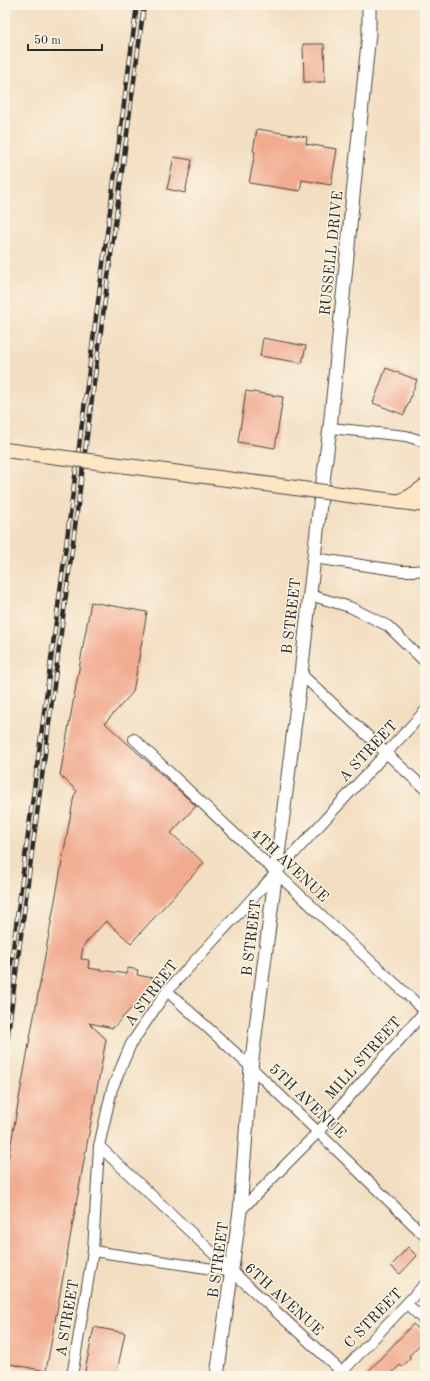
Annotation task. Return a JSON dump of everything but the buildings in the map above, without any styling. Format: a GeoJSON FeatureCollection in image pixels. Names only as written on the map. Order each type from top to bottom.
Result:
{"type":"FeatureCollection","features":[{"type":"Feature","properties":{"kind":"main road"},"geometry":{"type":"LineString","coordinates":[[5,450],[419,505],[425,514]]}},
{"type":"Feature","properties":{"kind":"main road"},"geometry":{"type":"LineString","coordinates":[[399,502],[425,486]]}},
{"type":"Feature","properties":{"kind":"street","name":"RUSSELL DRIVE"},"geometry":{"type":"LineString","coordinates":[[320,504],[330,428],[369,33],[369,5]]}},
{"type":"Feature","properties":{"kind":"street"},"geometry":{"type":"LineString","coordinates":[[330,428],[406,436],[425,442]]}},
{"type":"Feature","properties":{"kind":"street","name":"B STREET"},"geometry":{"type":"LineString","coordinates":[[217,1376],[240,1211],[250,1067],[301,674],[320,504]]}},
{"type":"Feature","properties":{"kind":"street"},"geometry":{"type":"LineString","coordinates":[[314,558],[402,571],[414,572],[425,570]]}},
{"type":"Feature","properties":{"kind":"street"},"geometry":{"type":"LineString","coordinates":[[310,595],[350,608],[388,626],[425,662]]}},
{"type":"Feature","properties":{"kind":"street"},"geometry":{"type":"LineString","coordinates":[[301,674],[425,789]]}},
{"type":"Feature","properties":{"kind":"street","name":"A STREET"},"geometry":{"type":"LineString","coordinates":[[72,1376],[93,1251],[99,1146],[112,1089],[131,1044],[167,991],[425,711]]}},
{"type":"Feature","properties":{"kind":"street","name":"4TH AVENUE"},"geometry":{"type":"LineString","coordinates":[[134,739],[425,1011]]}},
{"type":"Feature","properties":{"kind":"street","name":"5TH AVENUE"},"geometry":{"type":"LineString","coordinates":[[167,991],[250,1067],[425,1236]]}},
{"type":"Feature","properties":{"kind":"street","name":"MILL STREET"},"geometry":{"type":"LineString","coordinates":[[240,1211],[318,1132],[425,1011]]}},
{"type":"Feature","properties":{"kind":"street","name":"6TH AVENUE"},"geometry":{"type":"LineString","coordinates":[[99,1146],[341,1374]]}},
{"type":"Feature","properties":{"kind":"street"},"geometry":{"type":"LineString","coordinates":[[93,1251],[232,1272]]}},
{"type":"Feature","properties":{"kind":"street","name":"C STREET"},"geometry":{"type":"LineString","coordinates":[[341,1374],[425,1284]]}},
{"type":"Feature","properties":{"kind":"street"},"geometry":{"type":"LineString","coordinates":[[407,1304],[425,1321]]}},
{"type":"Feature","properties":{"kind":"railway"},"geometry":{"type":"LineString","coordinates":[[5,1010],[137,5]]}},
{"type":"Feature","properties":{"kind":"railway"},"geometry":{"type":"LineString","coordinates":[[5,1056],[144,5]]}},
{"type":"Feature","properties":{"kind":"railway"},"geometry":{"type":"LineString","coordinates":[[5,327],[5,441]]}}]}
